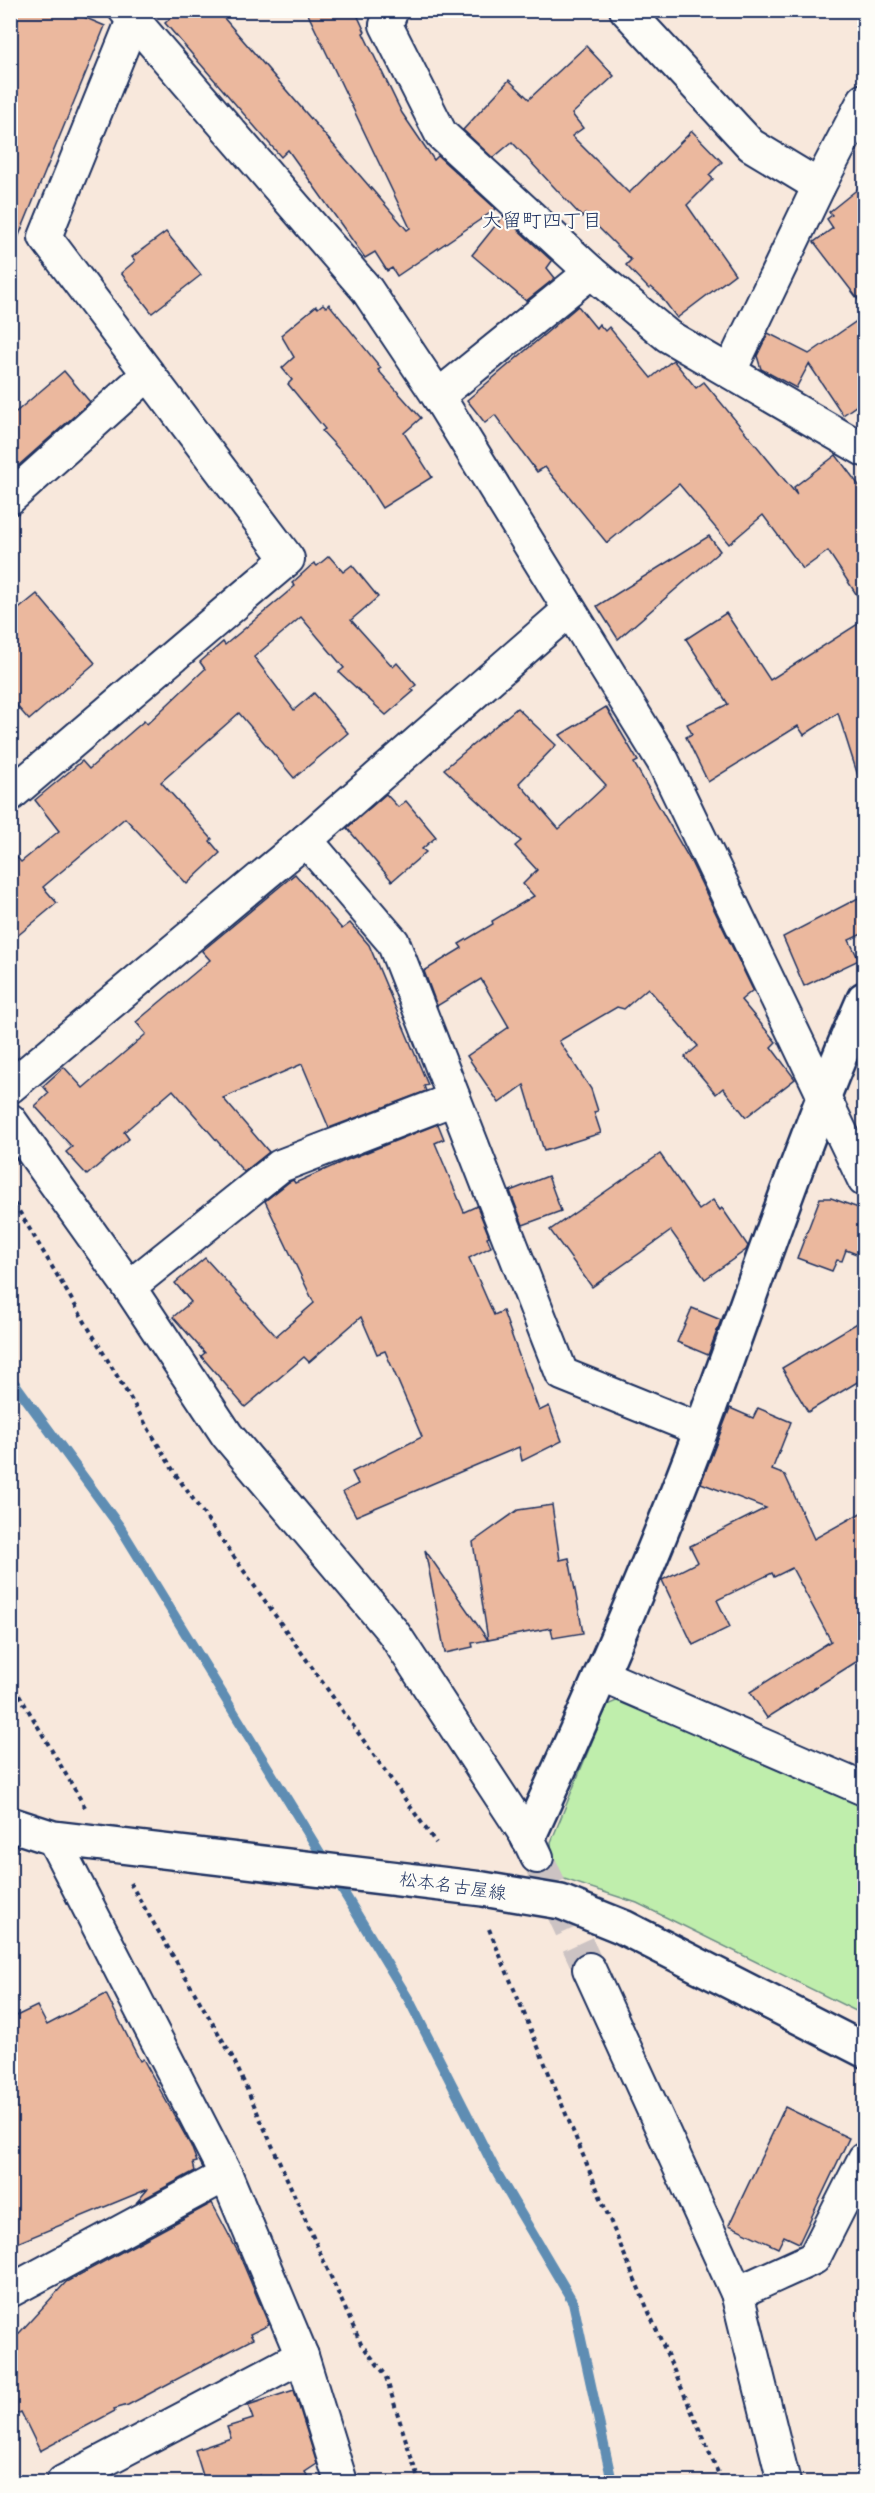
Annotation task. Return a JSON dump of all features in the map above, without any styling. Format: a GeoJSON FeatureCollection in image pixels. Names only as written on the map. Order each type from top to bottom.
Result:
{"type":"FeatureCollection","features":[{"type":"Feature","properties":{"kind":"street"},"geometry":{"type":"LineString","coordinates":[[392,10],[386,25],[441,134],[591,272],[668,336],[864,450]]}},
{"type":"Feature","properties":{"kind":"street"},"geometry":{"type":"LineString","coordinates":[[626,10],[751,145],[819,186]]}},
{"type":"Feature","properties":{"kind":"street"},"geometry":{"type":"LineString","coordinates":[[10,795],[288,559],[45,237],[131,14],[367,290],[438,396],[568,611],[663,761],[864,1180]]}},
{"type":"Feature","properties":{"kind":"street"},"geometry":{"type":"LineString","coordinates":[[730,371],[819,186],[864,100]]}},
{"type":"Feature","properties":{"kind":"street"},"geometry":{"type":"LineString","coordinates":[[438,396],[591,272]]}},
{"type":"Feature","properties":{"kind":"street"},"geometry":{"type":"LineString","coordinates":[[10,498],[147,375]]}},
{"type":"Feature","properties":{"kind":"street"},"geometry":{"type":"LineString","coordinates":[[10,1086],[306,840],[568,611]]}},
{"type":"Feature","properties":{"kind":"street"},"geometry":{"type":"LineString","coordinates":[[306,840],[393,942],[562,1374],[701,1430]]}},
{"type":"Feature","properties":{"kind":"street"},"geometry":{"type":"LineString","coordinates":[[533,1847],[701,1430],[823,1093],[864,999]]}},
{"type":"Feature","properties":{"kind":"street"},"geometry":{"type":"LineString","coordinates":[[129,1287],[280,1166],[454,1099]]}},
{"type":"Feature","properties":{"kind":"street"},"geometry":{"type":"LineString","coordinates":[[10,1120],[129,1287],[227,1435],[393,1632],[533,1847]]}},
{"type":"Feature","properties":{"kind":"street"},"geometry":{"type":"LineString","coordinates":[[603,1676],[864,1789]]}},
{"type":"Feature","properties":{"kind":"street","name":"松本名古屋線"},"geometry":{"type":"LineString","coordinates":[[10,1824],[53,1838],[442,1884],[561,1902],[623,1927],[864,2050]]}},
{"type":"Feature","properties":{"kind":"street"},"geometry":{"type":"LineString","coordinates":[[53,1838],[226,2175],[302,2356],[341,2482]]}},
{"type":"Feature","properties":{"kind":"street"},"geometry":{"type":"LineString","coordinates":[[590,1969],[737,2292],[784,2482]]}},
{"type":"Feature","properties":{"kind":"street"},"geometry":{"type":"LineString","coordinates":[[737,2292],[814,2258],[864,2159]]}},
{"type":"Feature","properties":{"kind":"street"},"geometry":{"type":"LineString","coordinates":[[10,2291],[226,2175]]}},
{"type":"Feature","properties":{"kind":"street"},"geometry":{"type":"LineString","coordinates":[[63,2482],[302,2356]]}},
{"type":"Feature","properties":{"kind":"path"},"geometry":{"type":"LineString","coordinates":[[10,1196],[176,1475],[436,1843]]}},
{"type":"Feature","properties":{"kind":"path"},"geometry":{"type":"LineString","coordinates":[[10,1679],[233,2058],[361,2344],[385,2374],[419,2482]]}},
{"type":"Feature","properties":{"kind":"path"},"geometry":{"type":"LineString","coordinates":[[489,1929],[722,2482]]}},
{"type":"Feature","properties":{"kind":"green space"},"geometry":{"type":"Polygon","coordinates":[[[621,1699],[864,1800],[864,2015],[637,1903],[564,1879],[552,1858],[551,1842],[607,1705],[621,1699]]]}},
{"type":"Feature","properties":{"kind":"building"},"geometry":{"type":"Polygon","coordinates":[[[10,10],[67,10],[105,26],[11,255],[10,10]]]}},
{"type":"Feature","properties":{"kind":"building"},"geometry":{"type":"Polygon","coordinates":[[[179,10],[217,10],[407,230],[410,228],[306,10],[355,10],[365,32],[363,33],[402,113],[434,160],[438,156],[496,209],[397,276],[392,268],[387,271],[375,252],[365,258],[288,150],[281,157],[165,23],[179,10]]]}},
{"type":"Feature","properties":{"kind":"building"},"geometry":{"type":"Polygon","coordinates":[[[586,46],[614,76],[572,114],[583,128],[572,136],[629,193],[692,131],[722,162],[709,175],[713,179],[687,205],[735,274],[677,318],[659,294],[651,287],[649,289],[626,265],[631,260],[585,214],[582,217],[512,142],[493,158],[463,130],[509,80],[529,99],[586,46]]]}},
{"type":"Feature","properties":{"kind":"building"},"geometry":{"type":"Polygon","coordinates":[[[864,184],[864,307],[814,242],[833,228],[827,219],[832,215],[829,212],[864,184]]]}},
{"type":"Feature","properties":{"kind":"building"},"geometry":{"type":"Polygon","coordinates":[[[503,216],[552,261],[547,268],[555,278],[526,301],[472,255],[503,216]]]}},
{"type":"Feature","properties":{"kind":"building"},"geometry":{"type":"Polygon","coordinates":[[[166,232],[201,275],[152,313],[121,273],[135,261],[132,257],[166,232]]]}},
{"type":"Feature","properties":{"kind":"building"},"geometry":{"type":"Polygon","coordinates":[[[323,304],[326,307],[329,304],[381,368],[378,370],[421,418],[404,433],[432,477],[382,508],[358,470],[322,431],[325,429],[288,384],[292,380],[282,368],[294,357],[281,335],[316,306],[318,308],[323,304]]]}},
{"type":"Feature","properties":{"kind":"building"},"geometry":{"type":"Polygon","coordinates":[[[578,306],[596,328],[599,324],[605,331],[609,327],[651,378],[673,360],[696,388],[704,382],[797,495],[794,487],[836,455],[864,492],[864,606],[828,551],[803,569],[763,515],[729,544],[679,484],[607,543],[545,467],[537,472],[495,415],[485,423],[467,400],[578,306]]]}},
{"type":"Feature","properties":{"kind":"building"},"geometry":{"type":"Polygon","coordinates":[[[864,316],[864,400],[843,415],[809,364],[796,388],[761,369],[757,356],[768,333],[809,354],[864,316]]]}},
{"type":"Feature","properties":{"kind":"building"},"geometry":{"type":"Polygon","coordinates":[[[64,371],[90,402],[10,473],[10,417],[64,371]]]}},
{"type":"Feature","properties":{"kind":"building"},"geometry":{"type":"Polygon","coordinates":[[[709,536],[720,551],[618,639],[597,606],[709,536]]]}},
{"type":"Feature","properties":{"kind":"building"},"geometry":{"type":"Polygon","coordinates":[[[329,556],[343,572],[352,565],[378,597],[351,620],[393,667],[397,663],[416,685],[411,689],[414,691],[386,715],[339,672],[344,668],[301,617],[254,657],[294,710],[314,693],[348,733],[294,778],[239,713],[161,782],[212,839],[210,841],[220,853],[187,884],[125,818],[43,887],[57,903],[10,942],[10,850],[21,862],[59,831],[35,800],[82,761],[89,769],[144,721],[147,724],[205,669],[200,662],[223,642],[225,645],[295,586],[292,583],[314,563],[317,566],[329,556]]]}},
{"type":"Feature","properties":{"kind":"building"},"geometry":{"type":"Polygon","coordinates":[[[37,594],[95,663],[29,720],[10,698],[10,616],[37,594]]]}},
{"type":"Feature","properties":{"kind":"building"},"geometry":{"type":"Polygon","coordinates":[[[726,613],[770,680],[864,620],[864,775],[858,776],[838,713],[804,735],[798,726],[708,782],[686,737],[692,734],[687,724],[728,704],[686,639],[726,613]]]}},
{"type":"Feature","properties":{"kind":"building"},"geometry":{"type":"Polygon","coordinates":[[[606,707],[638,761],[634,763],[690,860],[753,990],[741,1000],[776,1042],[771,1047],[795,1079],[746,1117],[723,1088],[716,1094],[685,1057],[698,1046],[648,988],[624,1009],[617,1007],[559,1041],[591,1089],[598,1111],[594,1112],[601,1133],[544,1151],[524,1085],[499,1103],[467,1056],[509,1027],[481,979],[437,1006],[424,971],[462,948],[459,944],[493,924],[492,921],[534,896],[523,884],[537,870],[515,846],[521,841],[444,769],[517,708],[556,745],[519,783],[559,829],[606,785],[560,735],[606,707]]]}},
{"type":"Feature","properties":{"kind":"building"},"geometry":{"type":"Polygon","coordinates":[[[386,794],[398,807],[406,801],[436,837],[422,849],[426,852],[392,881],[347,828],[386,794]]]}},
{"type":"Feature","properties":{"kind":"building"},"geometry":{"type":"Polygon","coordinates":[[[295,874],[342,929],[350,923],[369,945],[428,1085],[424,1086],[426,1091],[329,1128],[302,1064],[223,1098],[269,1152],[244,1172],[173,1090],[124,1132],[129,1139],[87,1175],[66,1152],[72,1147],[35,1106],[49,1093],[43,1086],[64,1067],[83,1088],[146,1034],[136,1022],[210,960],[202,951],[295,874]]]}},
{"type":"Feature","properties":{"kind":"building"},"geometry":{"type":"Polygon","coordinates":[[[864,895],[864,933],[849,940],[859,960],[804,986],[783,937],[864,895]]]}},
{"type":"Feature","properties":{"kind":"building"},"geometry":{"type":"Polygon","coordinates":[[[438,1124],[444,1139],[435,1143],[464,1212],[477,1206],[489,1236],[487,1237],[491,1247],[469,1258],[494,1315],[503,1311],[539,1411],[549,1406],[562,1441],[522,1461],[519,1447],[356,1516],[343,1492],[358,1484],[352,1472],[422,1437],[385,1351],[377,1354],[361,1317],[309,1362],[304,1357],[245,1407],[201,1356],[205,1353],[173,1317],[191,1302],[175,1283],[205,1258],[276,1336],[314,1303],[265,1201],[293,1180],[295,1183],[438,1124]]]}},
{"type":"Feature","properties":{"kind":"building"},"geometry":{"type":"Polygon","coordinates":[[[660,1154],[699,1210],[713,1200],[720,1210],[722,1208],[748,1246],[746,1250],[705,1279],[671,1231],[592,1287],[550,1230],[660,1154]]]}},
{"type":"Feature","properties":{"kind":"building"},"geometry":{"type":"Polygon","coordinates":[[[548,1176],[561,1211],[523,1225],[510,1191],[548,1176]]]}},
{"type":"Feature","properties":{"kind":"building"},"geometry":{"type":"Polygon","coordinates":[[[820,1198],[831,1198],[864,1210],[864,1257],[846,1250],[842,1261],[837,1260],[832,1271],[797,1258],[820,1198]]]}},
{"type":"Feature","properties":{"kind":"building"},"geometry":{"type":"Polygon","coordinates":[[[692,1308],[721,1320],[708,1355],[677,1342],[692,1308]]]}},
{"type":"Feature","properties":{"kind":"building"},"geometry":{"type":"Polygon","coordinates":[[[864,1319],[864,1378],[808,1412],[782,1368],[864,1319]]]}},
{"type":"Feature","properties":{"kind":"building"},"geometry":{"type":"Polygon","coordinates":[[[730,1408],[753,1418],[758,1408],[791,1422],[772,1470],[785,1475],[814,1539],[864,1511],[864,1657],[767,1718],[750,1692],[831,1641],[792,1568],[774,1577],[772,1573],[717,1600],[730,1627],[693,1645],[662,1580],[698,1562],[690,1546],[766,1508],[701,1483],[730,1408]]]}},
{"type":"Feature","properties":{"kind":"building"},"geometry":{"type":"Polygon","coordinates":[[[552,1505],[560,1560],[569,1558],[583,1633],[553,1638],[551,1628],[488,1640],[473,1542],[518,1510],[552,1505]]]}},
{"type":"Feature","properties":{"kind":"building"},"geometry":{"type":"Polygon","coordinates":[[[425,1550],[488,1640],[472,1643],[473,1647],[445,1653],[425,1550]]]}},
{"type":"Feature","properties":{"kind":"building"},"geometry":{"type":"Polygon","coordinates":[[[106,1994],[140,2061],[143,2059],[191,2146],[197,2162],[193,2163],[195,2171],[136,2203],[148,2189],[10,2246],[10,2019],[37,2006],[47,2025],[106,1994]]]}},
{"type":"Feature","properties":{"kind":"building"},"geometry":{"type":"Polygon","coordinates":[[[785,2107],[849,2138],[799,2243],[784,2236],[778,2248],[729,2225],[785,2107]]]}},
{"type":"Feature","properties":{"kind":"building"},"geometry":{"type":"Polygon","coordinates":[[[212,2203],[239,2254],[269,2325],[250,2334],[253,2339],[128,2405],[114,2409],[115,2411],[40,2451],[21,2412],[10,2417],[10,2343],[66,2282],[212,2203]]]}},
{"type":"Feature","properties":{"kind":"building"},"geometry":{"type":"Polygon","coordinates":[[[294,2390],[317,2464],[305,2472],[311,2482],[262,2482],[260,2475],[239,2482],[205,2482],[195,2450],[231,2438],[227,2427],[253,2419],[248,2405],[294,2390]]]}},
{"type":"Feature","properties":{"kind":"waterway"},"geometry":{"type":"LineString","coordinates":[[10,1377],[120,1527],[327,1864]]}},
{"type":"Feature","properties":{"kind":"waterway"},"geometry":{"type":"LineString","coordinates":[[335,1878],[409,2000],[498,2175],[573,2302],[612,2482]]}},
{"type":"Feature","properties":{"kind":"tunnel"},"geometry":{"type":"LineString","coordinates":[[537,1857],[589,1969]]}},
{"type":"Feature","properties":{"kind":"district","name":"大留町四丁目"},"geometry":{"type":"Point","coordinates":[542,220]}}]}
